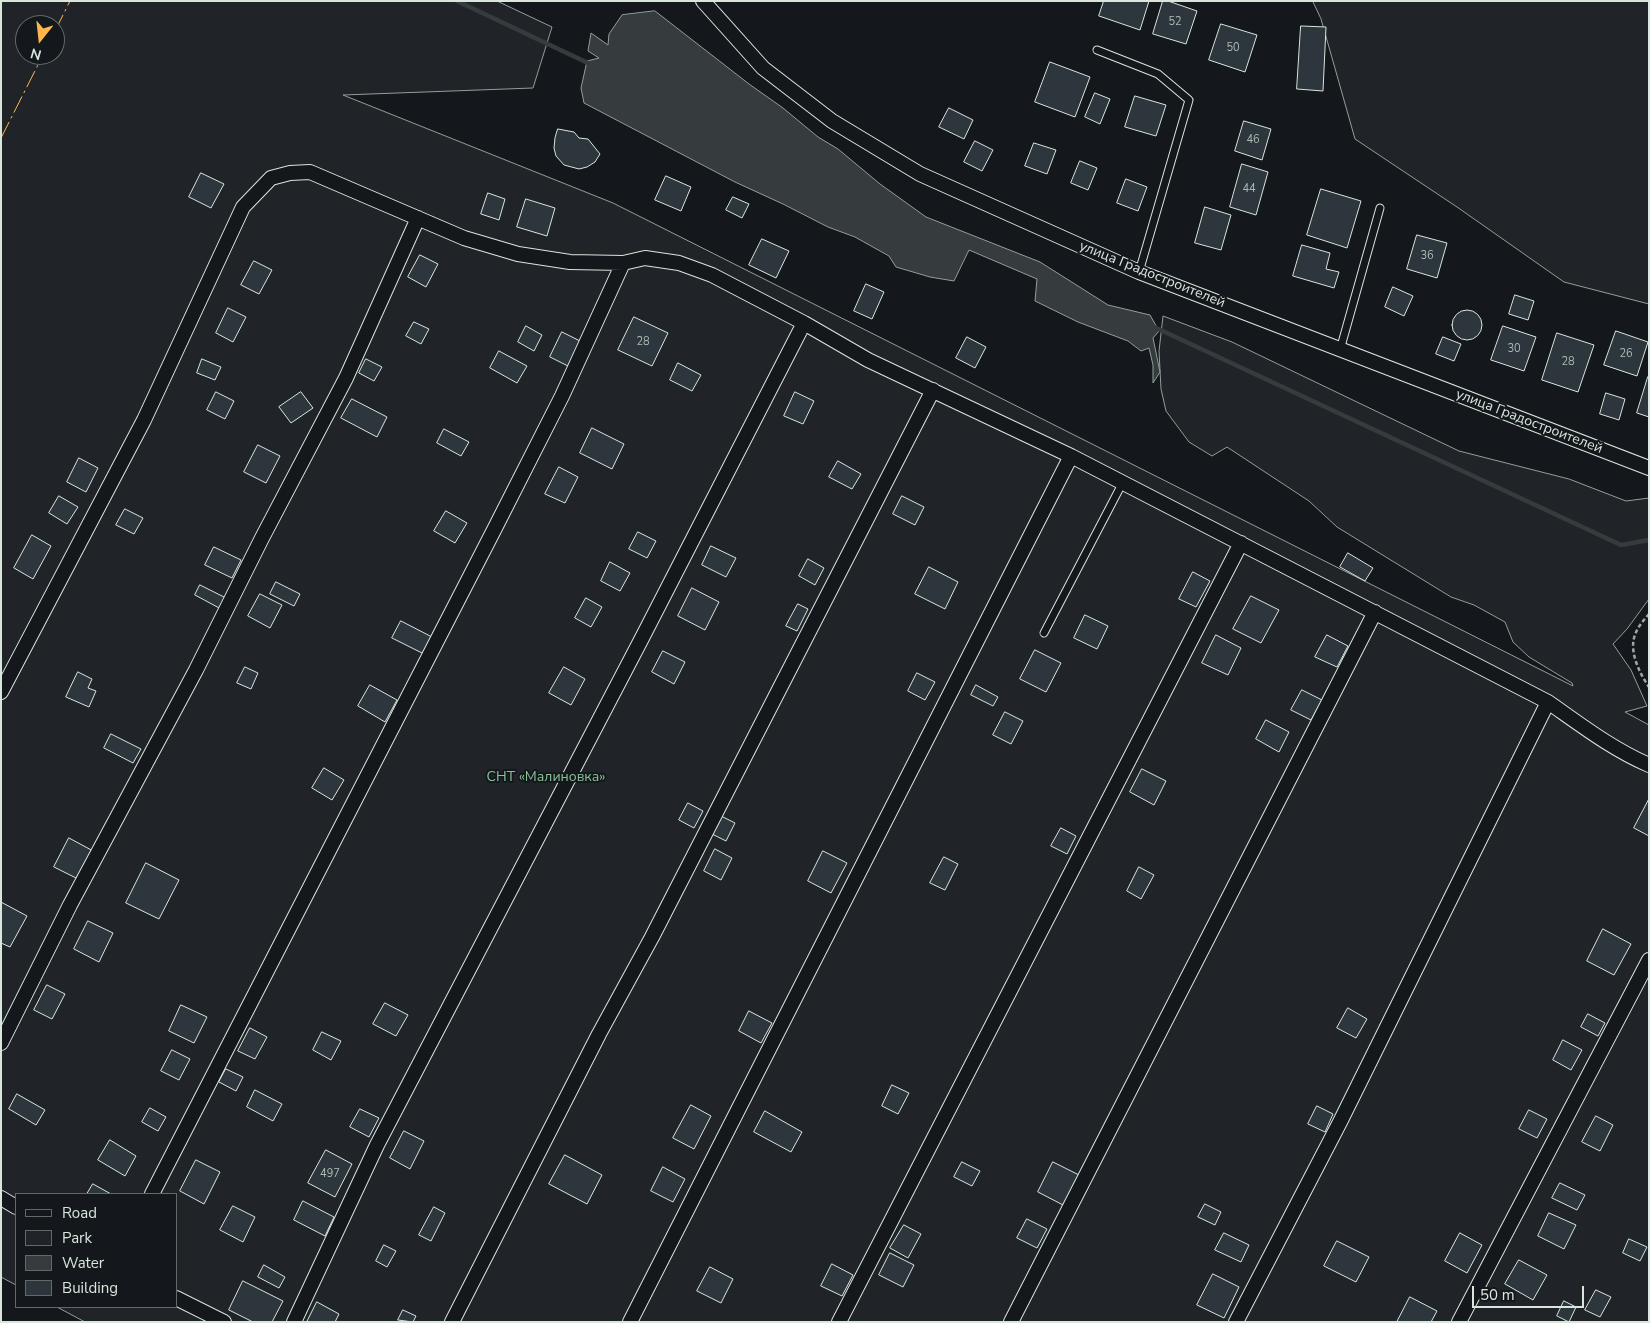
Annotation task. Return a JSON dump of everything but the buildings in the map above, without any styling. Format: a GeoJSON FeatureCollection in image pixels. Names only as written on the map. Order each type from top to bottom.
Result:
{"type":"FeatureCollection","features":[{"type":"Feature","properties":{"kind":"street","name":"улица Градостроителей"},"geometry":{"type":"LineString","coordinates":[[703,1],[763,68],[832,121],[920,174],[1139,272],[1649,468]]}},
{"type":"Feature","properties":{"kind":"street"},"geometry":{"type":"LineString","coordinates":[[1,692],[144,420],[243,207],[271,178],[290,173],[310,172],[464,238],[518,254],[570,262],[623,263],[645,258],[679,263],[712,275],[804,323],[868,360],[1123,482],[1548,702],[1602,740],[1632,758],[1649,765]]}},
{"type":"Feature","properties":{"kind":"street"},"geometry":{"type":"LineString","coordinates":[[1,1043],[70,905],[196,670],[262,538],[346,378],[418,218]]}},
{"type":"Feature","properties":{"kind":"street"},"geometry":{"type":"LineString","coordinates":[[153,1193],[562,396],[623,263]]}},
{"type":"Feature","properties":{"kind":"street"},"geometry":{"type":"LineString","coordinates":[[294,1322],[377,1145],[804,323]]}},
{"type":"Feature","properties":{"kind":"street"},"geometry":{"type":"LineString","coordinates":[[452,1322],[933,390]]}},
{"type":"Feature","properties":{"kind":"street"},"geometry":{"type":"LineString","coordinates":[[630,1322],[1071,456]]}},
{"type":"Feature","properties":{"kind":"street"},"geometry":{"type":"LineString","coordinates":[[839,1322],[1241,543]]}},
{"type":"Feature","properties":{"kind":"street"},"geometry":{"type":"LineString","coordinates":[[1011,1322],[1375,612]]}},
{"type":"Feature","properties":{"kind":"street"},"geometry":{"type":"LineString","coordinates":[[1236,1322],[1340,1122],[1548,702]]}},
{"type":"Feature","properties":{"kind":"street"},"geometry":{"type":"LineString","coordinates":[[1460,1322],[1649,960]]}},
{"type":"Feature","properties":{"kind":"street"},"geometry":{"type":"LineString","coordinates":[[1,1198],[15,1206]]}},
{"type":"Feature","properties":{"kind":"street"},"geometry":{"type":"LineString","coordinates":[[178,1299],[224,1322]]}},
{"type":"Feature","properties":{"kind":"lane"},"geometry":{"type":"LineString","coordinates":[[1097,50],[1158,74],[1189,100],[1139,272]]}},
{"type":"Feature","properties":{"kind":"lane"},"geometry":{"type":"LineString","coordinates":[[1340,350],[1380,208]]}},
{"type":"Feature","properties":{"kind":"lane"},"geometry":{"type":"LineString","coordinates":[[1044,633],[1123,482]]}},
{"type":"Feature","properties":{"kind":"path"},"geometry":{"type":"LineString","coordinates":[[1649,614],[1640,626],[1634,639],[1635,658],[1640,674],[1649,687]]}},
{"type":"Feature","properties":{"kind":"green space","name":"СНТ «Малиновка»"},"geometry":{"type":"Polygon","coordinates":[[[1,1],[497,1],[552,27],[533,88],[343,95],[613,203],[1573,686],[1572,683],[1529,657],[1513,642],[1505,622],[1474,605],[1451,597],[1337,527],[1309,501],[1227,447],[1212,456],[1189,442],[1166,411],[1161,389],[1159,351],[1163,316],[1232,342],[1459,451],[1569,479],[1626,501],[1649,498],[1649,599],[1627,629],[1613,644],[1631,670],[1647,706],[1625,712],[1649,725],[1649,1322],[85,1322],[59,1308],[178,1308],[178,1193],[15,1193],[15,1284],[1,1277],[1,1]]]}},
{"type":"Feature","properties":{"kind":"green space"},"geometry":{"type":"Polygon","coordinates":[[[1313,1],[1649,1],[1649,304],[1564,282],[1355,139],[1321,19],[1313,1]]]}},
{"type":"Feature","properties":{"kind":"water"},"geometry":{"type":"Polygon","coordinates":[[[655,11],[783,108],[818,137],[838,149],[880,184],[926,217],[1040,262],[1108,305],[1150,315],[1159,331],[1153,338],[1160,372],[1153,383],[1153,365],[1149,348],[1141,351],[1128,341],[1078,322],[1035,301],[1037,279],[969,250],[954,281],[930,277],[896,267],[889,256],[855,237],[828,227],[735,182],[584,103],[581,88],[587,61],[599,58],[588,51],[591,33],[608,45],[609,34],[622,15],[655,11]]]}},
{"type":"Feature","properties":{"kind":"waterway"},"geometry":{"type":"LineString","coordinates":[[457,1],[590,64]]}},
{"type":"Feature","properties":{"kind":"waterway"},"geometry":{"type":"LineString","coordinates":[[1152,326],[1621,545],[1649,540]]}},
{"type":"Feature","properties":{"kind":"power"},"geometry":{"type":"LineString","coordinates":[[63,15],[70,1]]}},
{"type":"Feature","properties":{"kind":"power"},"geometry":{"type":"LineString","coordinates":[[1,138],[38,65]]}}]}
